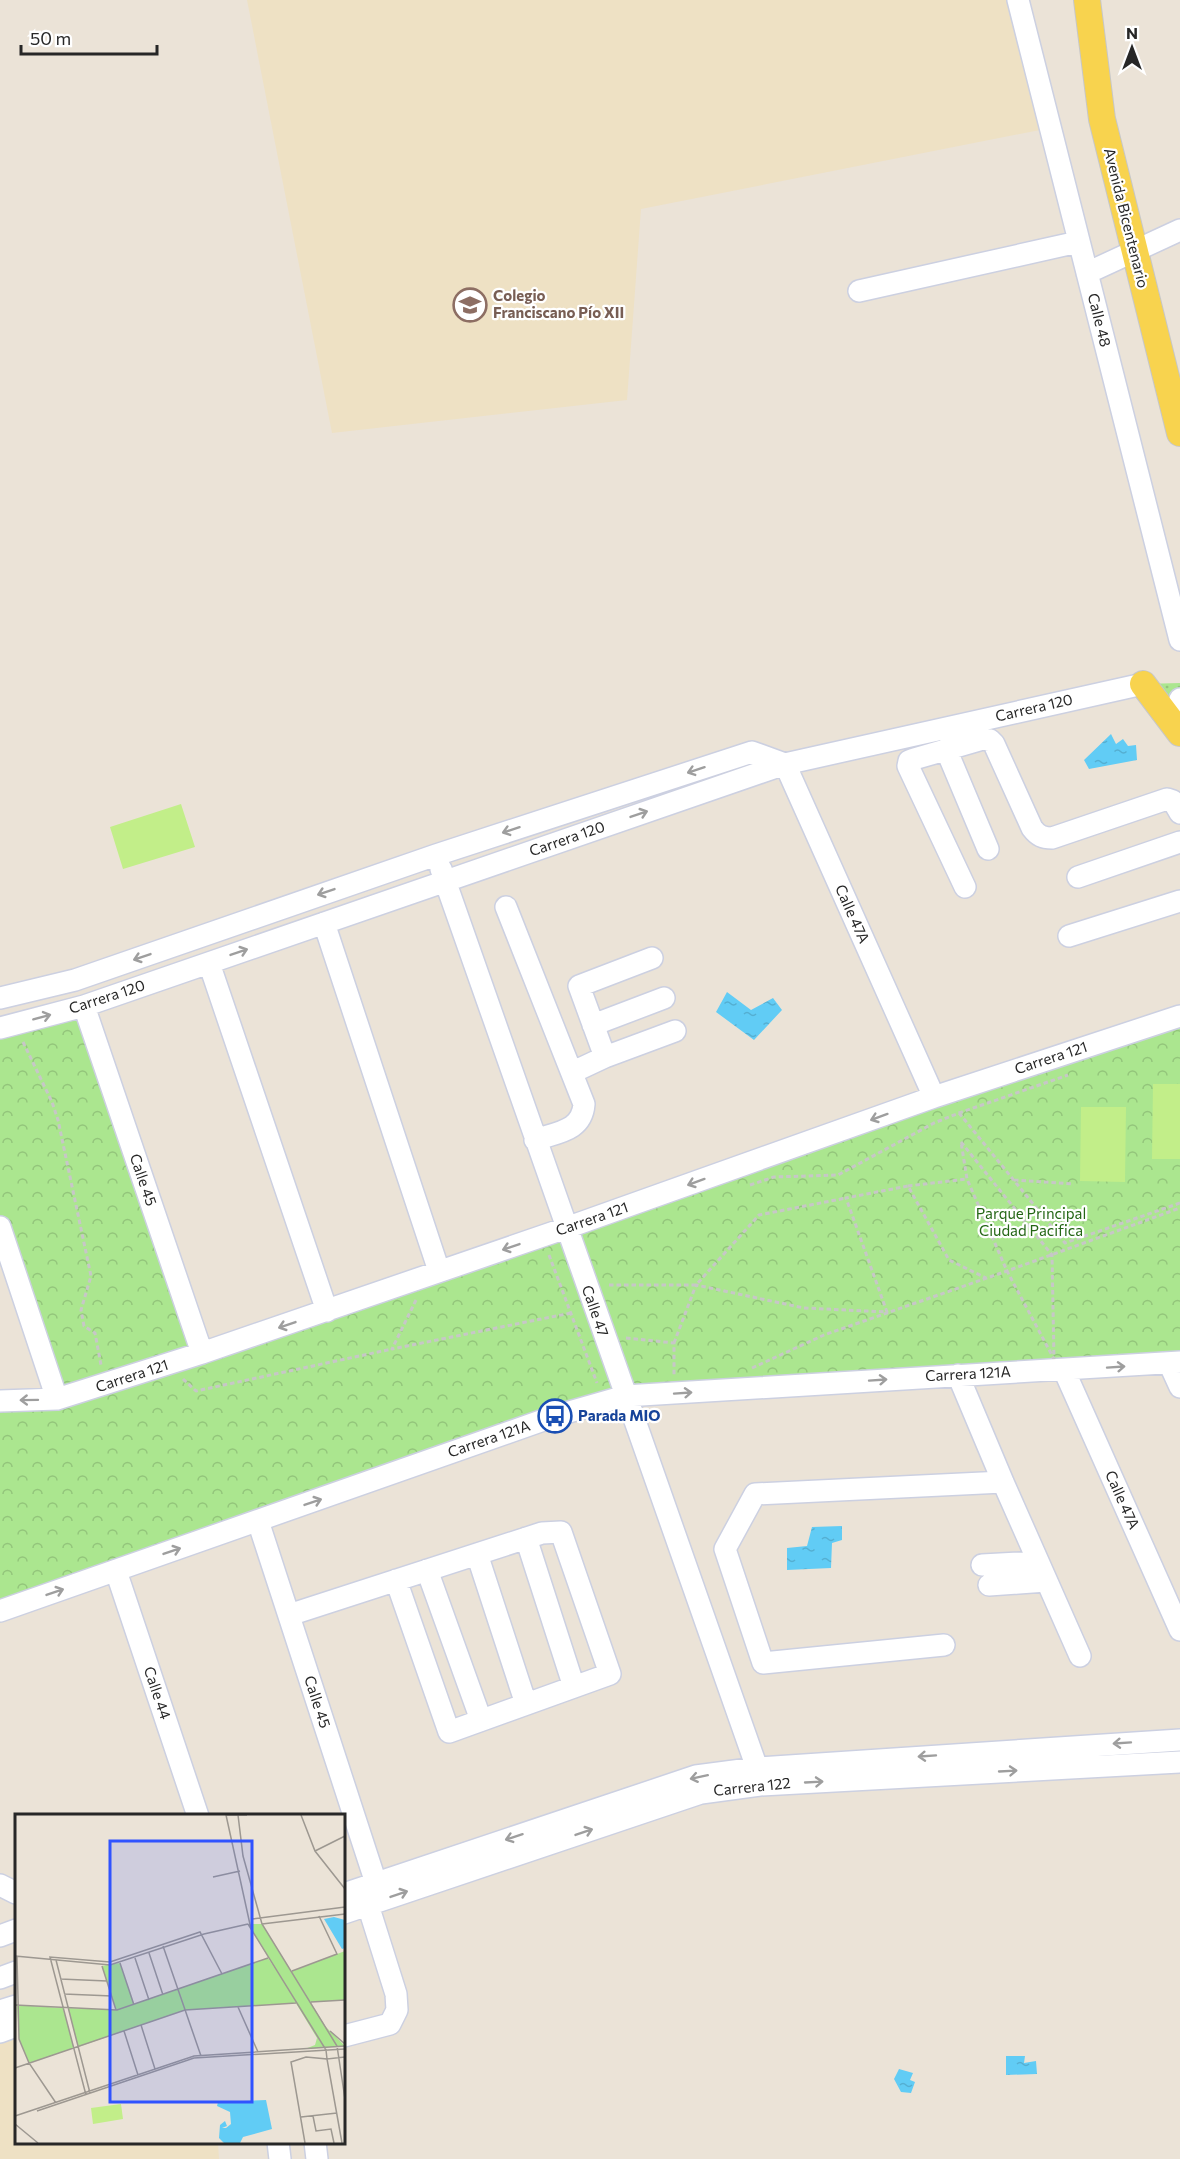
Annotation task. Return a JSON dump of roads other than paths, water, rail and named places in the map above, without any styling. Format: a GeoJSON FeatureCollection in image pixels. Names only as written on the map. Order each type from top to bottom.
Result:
{"type":"FeatureCollection","features":[{"type":"Feature","properties":{"kind":"main road","name":"Avenida Bicentenario"},"geometry":{"type":"LineString","coordinates":[[1087,0],[1102,119],[1128,255],[1180,433]]}},
{"type":"Feature","properties":{"kind":"main road"},"geometry":{"type":"LineString","coordinates":[[1143,684],[1178,718]]}},
{"type":"Feature","properties":{"kind":"street","name":"Calle 48"},"geometry":{"type":"LineString","coordinates":[[1018,0],[1180,640]]}},
{"type":"Feature","properties":{"kind":"street"},"geometry":{"type":"LineString","coordinates":[[1087,273],[1180,230]]}},
{"type":"Feature","properties":{"kind":"street"},"geometry":{"type":"LineString","coordinates":[[859,291],[1078,242]]}},
{"type":"Feature","properties":{"kind":"street"},"geometry":{"type":"LineString","coordinates":[[1128,255],[1146,318]]}},
{"type":"Feature","properties":{"kind":"street","name":"Carrera 120"},"geometry":{"type":"LineString","coordinates":[[7,1026],[84,1006],[785,764],[1143,684]]}},
{"type":"Feature","properties":{"kind":"street"},"geometry":{"type":"LineString","coordinates":[[965,887],[908,766],[909,761],[983,739],[990,740],[994,744],[1032,828],[1036,835],[1044,838],[1052,838],[1167,800],[1173,801],[1180,813]]}},
{"type":"Feature","properties":{"kind":"street"},"geometry":{"type":"LineString","coordinates":[[946,749],[988,849]]}},
{"type":"Feature","properties":{"kind":"street","name":"Carrera 120"},"geometry":{"type":"LineString","coordinates":[[0,998],[75,980],[436,855],[752,752],[785,764]]}},
{"type":"Feature","properties":{"kind":"street","name":"Calle 47A"},"geometry":{"type":"LineString","coordinates":[[785,764],[934,1097]]}},
{"type":"Feature","properties":{"kind":"street"},"geometry":{"type":"LineString","coordinates":[[1078,877],[1180,842]]}},
{"type":"Feature","properties":{"kind":"street","name":"Calle 47"},"geometry":{"type":"LineString","coordinates":[[436,855],[758,1776]]}},
{"type":"Feature","properties":{"kind":"street"},"geometry":{"type":"LineString","coordinates":[[1069,936],[1180,902]]}},
{"type":"Feature","properties":{"kind":"street"},"geometry":{"type":"LineString","coordinates":[[506,907],[584,1104],[583,1116],[577,1124],[535,1140]]}},
{"type":"Feature","properties":{"kind":"street"},"geometry":{"type":"LineString","coordinates":[[324,923],[439,1271]]}},
{"type":"Feature","properties":{"kind":"street"},"geometry":{"type":"LineString","coordinates":[[605,1057],[579,986],[651,958]]}},
{"type":"Feature","properties":{"kind":"street"},"geometry":{"type":"LineString","coordinates":[[209,963],[327,1311]]}},
{"type":"Feature","properties":{"kind":"street"},"geometry":{"type":"LineString","coordinates":[[593,1025],[664,998]]}},
{"type":"Feature","properties":{"kind":"street","name":"Calle 45"},"geometry":{"type":"LineString","coordinates":[[84,1006],[202,1353]]}},
{"type":"Feature","properties":{"kind":"street","name":"Carrera 121"},"geometry":{"type":"LineString","coordinates":[[0,1401],[57,1399],[202,1353],[566,1228],[934,1097],[1180,1016]]}},
{"type":"Feature","properties":{"kind":"street"},"geometry":{"type":"LineString","coordinates":[[573,1072],[605,1057],[675,1031]]}},
{"type":"Feature","properties":{"kind":"street"},"geometry":{"type":"LineString","coordinates":[[0,1227],[9,1278],[57,1399]]}},
{"type":"Feature","properties":{"kind":"street"},"geometry":{"type":"LineString","coordinates":[[1174,1362],[1180,1387]]}},
{"type":"Feature","properties":{"kind":"street","name":"Carrera 121A"},"geometry":{"type":"LineString","coordinates":[[0,1611],[555,1416],[625,1396],[958,1375],[1059,1365],[1174,1362]]}},
{"type":"Feature","properties":{"kind":"street","name":"Calle 47A"},"geometry":{"type":"LineString","coordinates":[[1059,1365],[1180,1630]]}},
{"type":"Feature","properties":{"kind":"street"},"geometry":{"type":"LineString","coordinates":[[958,1375],[1080,1656]]}},
{"type":"Feature","properties":{"kind":"street"},"geometry":{"type":"LineString","coordinates":[[944,1645],[763,1664],[725,1549],[755,1494],[1003,1482]]}},
{"type":"Feature","properties":{"kind":"street","name":"Calle 45"},"geometry":{"type":"LineString","coordinates":[[258,1521],[376,1883]]}},
{"type":"Feature","properties":{"kind":"street"},"geometry":{"type":"LineString","coordinates":[[288,1615],[396,1580],[477,1554],[526,1538],[542,1533],[561,1532],[610,1674],[449,1732],[396,1580]]}},
{"type":"Feature","properties":{"kind":"street"},"geometry":{"type":"LineString","coordinates":[[526,1538],[574,1687]]}},
{"type":"Feature","properties":{"kind":"street"},"geometry":{"type":"LineString","coordinates":[[477,1554],[526,1704]]}},
{"type":"Feature","properties":{"kind":"street"},"geometry":{"type":"LineString","coordinates":[[427,1570],[481,1720]]}},
{"type":"Feature","properties":{"kind":"street","name":"Calle 44"},"geometry":{"type":"LineString","coordinates":[[116,1571],[198,1814]]}},
{"type":"Feature","properties":{"kind":"street"},"geometry":{"type":"LineString","coordinates":[[986,1574],[1042,1571]]}},
{"type":"Feature","properties":{"kind":"street","name":"Carrera 122"},"geometry":{"type":"LineString","coordinates":[[345,1913],[758,1776],[1180,1740]]}},
{"type":"Feature","properties":{"kind":"street","name":"Carrera 122"},"geometry":{"type":"LineString","coordinates":[[345,1894],[696,1776],[1180,1762]]}},
{"type":"Feature","properties":{"kind":"street"},"geometry":{"type":"LineString","coordinates":[[0,1885],[15,1892]]}},
{"type":"Feature","properties":{"kind":"street"},"geometry":{"type":"LineString","coordinates":[[345,2036],[390,2024],[397,2010],[396,1994],[368,1905]]}},
{"type":"Feature","properties":{"kind":"street"},"geometry":{"type":"LineString","coordinates":[[0,1936],[15,1930]]}},
{"type":"Feature","properties":{"kind":"street"},"geometry":{"type":"LineString","coordinates":[[0,1978],[15,1972]]}},
{"type":"Feature","properties":{"kind":"street"},"geometry":{"type":"LineString","coordinates":[[0,2011],[15,2006]]}},
{"type":"Feature","properties":{"kind":"street"},"geometry":{"type":"LineString","coordinates":[[0,2032],[15,2026]]}},
{"type":"Feature","properties":{"kind":"street"},"geometry":{"type":"LineString","coordinates":[[278,2144],[280,2159]]}},
{"type":"Feature","properties":{"kind":"street"},"geometry":{"type":"LineString","coordinates":[[315,2144],[317,2159]]}},
{"type":"Feature","properties":{"kind":"water"},"geometry":{"type":"Polygon","coordinates":[[[1111,734],[1116,744],[1123,739],[1128,746],[1136,745],[1137,760],[1089,769],[1084,760],[1111,734]]]}},
{"type":"Feature","properties":{"kind":"water"},"geometry":{"type":"Polygon","coordinates":[[[727,992],[751,1010],[773,998],[782,1010],[754,1040],[716,1012],[727,992]]]}},
{"type":"Feature","properties":{"kind":"water"},"geometry":{"type":"Polygon","coordinates":[[[842,1526],[842,1540],[832,1543],[831,1568],[787,1570],[787,1548],[807,1546],[812,1527],[842,1526]]]}},
{"type":"Feature","properties":{"kind":"water"},"geometry":{"type":"Polygon","coordinates":[[[1006,2056],[1025,2056],[1024,2063],[1036,2061],[1037,2074],[1006,2075],[1006,2056]]]}},
{"type":"Feature","properties":{"kind":"water"},"geometry":{"type":"Polygon","coordinates":[[[899,2069],[913,2073],[910,2080],[915,2082],[911,2093],[901,2092],[894,2079],[899,2069]]]}},
{"type":"Feature","properties":{"kind":"place","name":"Colegio Franciscano Pío XII"},"geometry":{"type":"Point","coordinates":[470,305]}},
{"type":"Feature","properties":{"kind":"place","name":"Parada MIO"},"geometry":{"type":"Point","coordinates":[555,1416]}},
{"type":"Feature","properties":{"kind":"park label","name":"Parque Principal Ciudad Pacifica"},"geometry":{"type":"Point","coordinates":[1031,1222]}}]}
